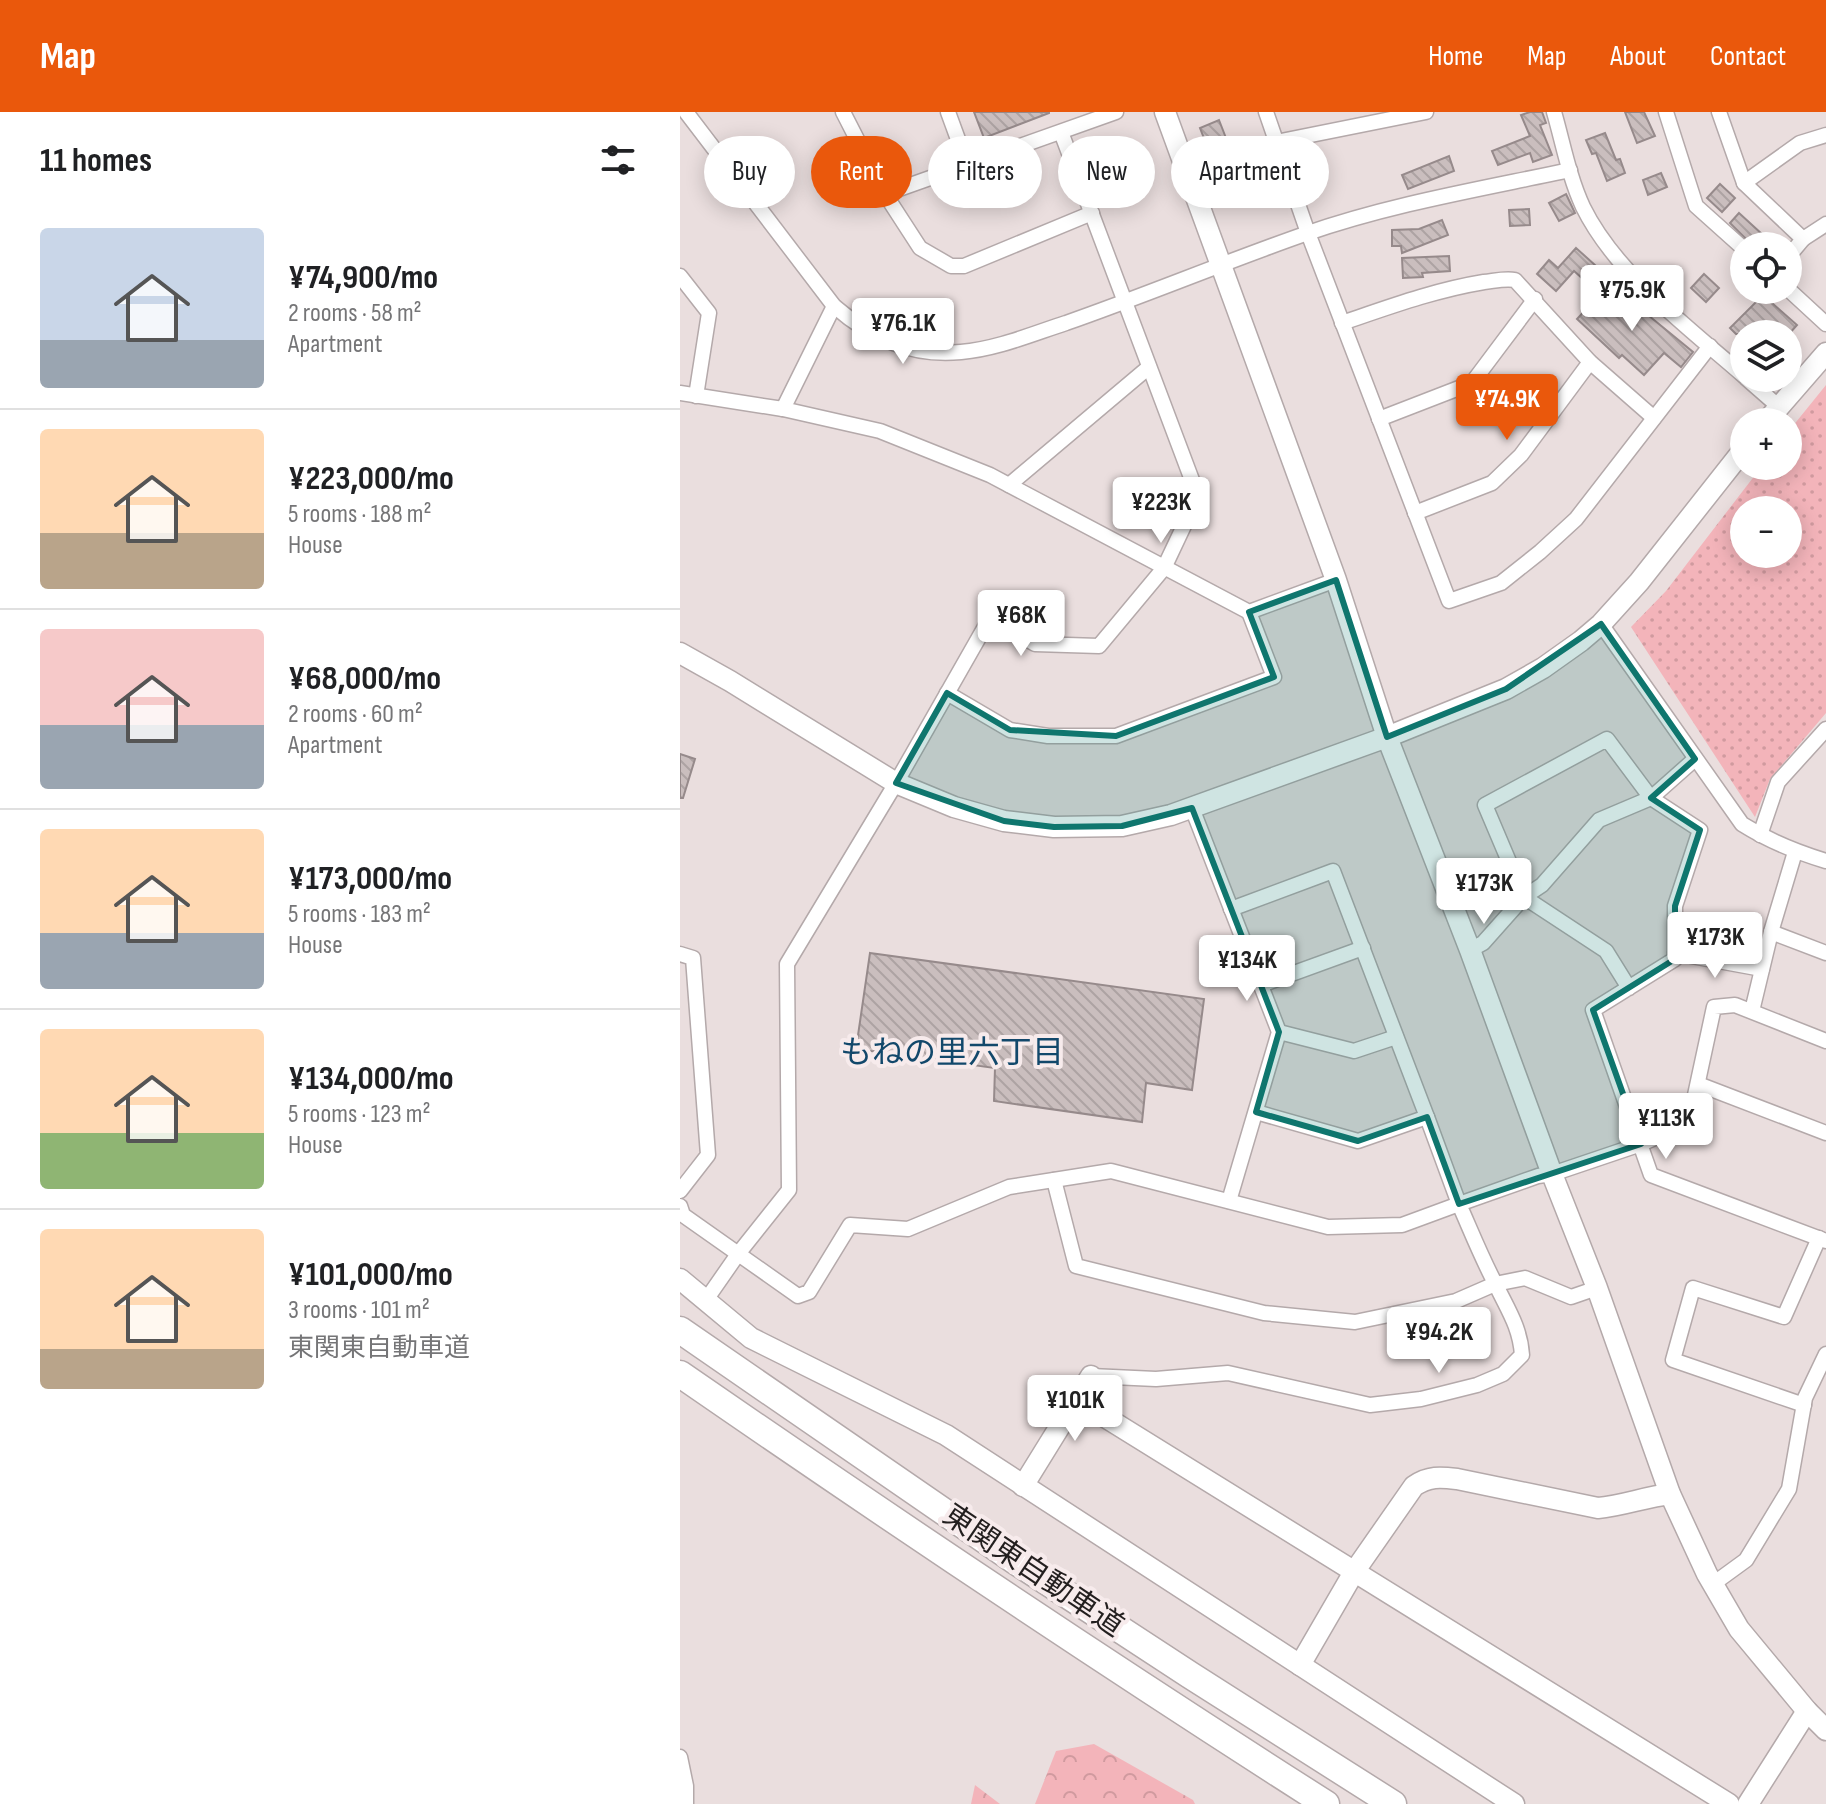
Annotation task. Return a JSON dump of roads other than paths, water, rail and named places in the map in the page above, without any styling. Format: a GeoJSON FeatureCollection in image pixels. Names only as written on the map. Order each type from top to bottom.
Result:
{"type":"FeatureCollection","features":[{"type":"Feature","properties":{"kind":"highway","name":"東関東自動車道"},"geometry":{"type":"LineString","coordinates":[[680,1330],[1014,1560],[1393,1804]]}},
{"type":"Feature","properties":{"kind":"highway","name":"東関東自動車道"},"geometry":{"type":"LineString","coordinates":[[680,1374],[1001,1593],[1326,1804]]}},
{"type":"Feature","properties":{"kind":"street"},"geometry":{"type":"LineString","coordinates":[[843,112],[855,136]]}},
{"type":"Feature","properties":{"kind":"street"},"geometry":{"type":"LineString","coordinates":[[948,112],[957,136]]}},
{"type":"Feature","properties":{"kind":"street"},"geometry":{"type":"LineString","coordinates":[[1042,138],[1116,112]]}},
{"type":"Feature","properties":{"kind":"street"},"geometry":{"type":"LineString","coordinates":[[1165,112],[1336,580],[1387,737],[1597,1288],[1670,1494],[1713,1584],[1739,1629],[1826,1730]]}},
{"type":"Feature","properties":{"kind":"street"},"geometry":{"type":"LineString","coordinates":[[1266,112],[1274,136]]}},
{"type":"Feature","properties":{"kind":"street"},"geometry":{"type":"LineString","coordinates":[[1306,136],[1426,112]]}},
{"type":"Feature","properties":{"kind":"street"},"geometry":{"type":"LineString","coordinates":[[1554,112],[1582,205],[1614,255],[1636,280],[1730,364]]}},
{"type":"Feature","properties":{"kind":"street"},"geometry":{"type":"LineString","coordinates":[[1666,112],[1696,206],[1730,236]]}},
{"type":"Feature","properties":{"kind":"street"},"geometry":{"type":"LineString","coordinates":[[1719,112],[1744,183],[1803,239],[1826,224]]}},
{"type":"Feature","properties":{"kind":"street"},"geometry":{"type":"LineString","coordinates":[[687,115],[834,306],[875,336],[898,346],[928,352],[960,353],[1009,342],[1308,233],[1384,210],[1570,170]]}},
{"type":"Feature","properties":{"kind":"street"},"geometry":{"type":"LineString","coordinates":[[706,1300],[789,1190],[787,964],[896,783],[990,618],[1035,644],[1099,646],[1164,568],[1198,496],[1061,132]]}},
{"type":"Feature","properties":{"kind":"street"},"geometry":{"type":"LineString","coordinates":[[1744,183],[1800,143],[1826,135]]}},
{"type":"Feature","properties":{"kind":"street"},"geometry":{"type":"LineString","coordinates":[[894,208],[920,248],[951,266],[964,266],[1092,213]]}},
{"type":"Feature","properties":{"kind":"street"},"geometry":{"type":"LineString","coordinates":[[1299,208],[1449,601],[1495,585],[1540,552],[1576,519],[1710,346]]}},
{"type":"Feature","properties":{"kind":"street"},"geometry":{"type":"LineString","coordinates":[[680,276],[709,313],[696,396]]}},
{"type":"Feature","properties":{"kind":"street"},"geometry":{"type":"LineString","coordinates":[[1342,323],[1428,294],[1508,278],[1515,280],[1590,362],[1654,418]]}},
{"type":"Feature","properties":{"kind":"street"},"geometry":{"type":"LineString","coordinates":[[1379,419],[1472,383],[1535,299]]}},
{"type":"Feature","properties":{"kind":"street"},"geometry":{"type":"LineString","coordinates":[[1802,302],[1826,324]]}},
{"type":"Feature","properties":{"kind":"street"},"geometry":{"type":"LineString","coordinates":[[783,409],[834,306]]}},
{"type":"Feature","properties":{"kind":"street"},"geometry":{"type":"LineString","coordinates":[[1777,408],[1826,353]]}},
{"type":"Feature","properties":{"kind":"street"},"geometry":{"type":"LineString","coordinates":[[1415,513],[1492,483],[1521,455],[1590,362]]}},
{"type":"Feature","properties":{"kind":"street"},"geometry":{"type":"LineString","coordinates":[[1009,485],[1149,367]]}},
{"type":"Feature","properties":{"kind":"street"},"geometry":{"type":"LineString","coordinates":[[680,393],[783,409],[880,431],[990,475],[1249,612],[1274,677],[1116,736],[1048,736],[1010,730],[947,693]]}},
{"type":"Feature","properties":{"kind":"street"},"geometry":{"type":"LineString","coordinates":[[680,653],[896,783],[954,807],[1004,821],[1054,827],[1122,826],[1192,808],[1387,737],[1506,689],[1543,668],[1601,624],[1639,582],[1730,467]]}},
{"type":"Feature","properties":{"kind":"street"},"geometry":{"type":"LineString","coordinates":[[1249,612],[1336,580]]}},
{"type":"Feature","properties":{"kind":"street"},"geometry":{"type":"LineString","coordinates":[[1601,624],[1742,824],[1795,852],[1826,861]]}},
{"type":"Feature","properties":{"kind":"street"},"geometry":{"type":"LineString","coordinates":[[1760,835],[1778,782],[1826,729]]}},
{"type":"Feature","properties":{"kind":"street"},"geometry":{"type":"LineString","coordinates":[[1629,988],[1606,951],[1524,897],[1485,805],[1607,739],[1651,798],[1700,830],[1675,906],[1675,959],[1629,988],[1593,1010],[1651,1175],[1822,1240],[1784,1317],[1693,1288],[1673,1360],[1804,1405]]}},
{"type":"Feature","properties":{"kind":"street"},"geometry":{"type":"LineString","coordinates":[[1470,950],[1483,943],[1524,897],[1542,885],[1599,820],[1651,798],[1695,759]]}},
{"type":"Feature","properties":{"kind":"street"},"geometry":{"type":"LineString","coordinates":[[1192,808],[1279,1032],[1229,1201]]}},
{"type":"Feature","properties":{"kind":"street"},"geometry":{"type":"LineString","coordinates":[[1752,1011],[1795,852]]}},
{"type":"Feature","properties":{"kind":"street"},"geometry":{"type":"LineString","coordinates":[[1023,1486],[1091,1376],[1156,1379],[1228,1373],[1370,1405],[1421,1399],[1477,1385],[1503,1374],[1522,1355],[1512,1316],[1459,1204],[1333,871],[1231,909]]}},
{"type":"Feature","properties":{"kind":"street"},"geometry":{"type":"LineString","coordinates":[[1771,932],[1826,953]]}},
{"type":"Feature","properties":{"kind":"street"},"geometry":{"type":"LineString","coordinates":[[1261,985],[1363,948]]}},
{"type":"Feature","properties":{"kind":"street"},"geometry":{"type":"LineString","coordinates":[[1675,953],[1762,969]]}},
{"type":"Feature","properties":{"kind":"street"},"geometry":{"type":"LineString","coordinates":[[680,954],[693,958],[708,1155],[680,1191]]}},
{"type":"Feature","properties":{"kind":"street"},"geometry":{"type":"LineString","coordinates":[[680,1206],[683,1215],[798,1296],[809,1292],[850,1225],[908,1229],[1009,1187],[1111,1171],[1328,1227],[1402,1225],[1538,1176],[1641,1144],[1689,1123],[1714,1007],[1735,1005],[1826,1041]]}},
{"type":"Feature","properties":{"kind":"street"},"geometry":{"type":"LineString","coordinates":[[1279,1032],[1354,1051],[1396,1037]]}},
{"type":"Feature","properties":{"kind":"street"},"geometry":{"type":"LineString","coordinates":[[1698,1084],[1826,1133]]}},
{"type":"Feature","properties":{"kind":"street"},"geometry":{"type":"LineString","coordinates":[[1256,1112],[1358,1141],[1427,1117]]}},
{"type":"Feature","properties":{"kind":"street"},"geometry":{"type":"LineString","coordinates":[[1054,1180],[1076,1266],[1264,1313],[1355,1322],[1456,1301],[1495,1284],[1525,1278],[1571,1297],[1597,1288]]}},
{"type":"Feature","properties":{"kind":"street"},"geometry":{"type":"LineString","coordinates":[[680,1279],[751,1338],[946,1435],[1514,1804]]}},
{"type":"Feature","properties":{"kind":"street"},"geometry":{"type":"LineString","coordinates":[[1713,1584],[1746,1560],[1789,1489],[1805,1398],[1826,1354]]}},
{"type":"Feature","properties":{"kind":"street"},"geometry":{"type":"LineString","coordinates":[[1076,1399],[1729,1804]]}},
{"type":"Feature","properties":{"kind":"street"},"geometry":{"type":"LineString","coordinates":[[1300,1665],[1354,1572],[1414,1486],[1425,1479],[1438,1476],[1457,1479],[1598,1508],[1670,1494]]}},
{"type":"Feature","properties":{"kind":"street"},"geometry":{"type":"LineString","coordinates":[[1748,1804],[1807,1711]]}},
{"type":"Feature","properties":{"kind":"street"},"geometry":{"type":"LineString","coordinates":[[680,1757],[686,1804]]}},
{"type":"Feature","properties":{"kind":"district","name":"もねの里六丁目"},"geometry":{"type":"Point","coordinates":[952,1053]}}]}
